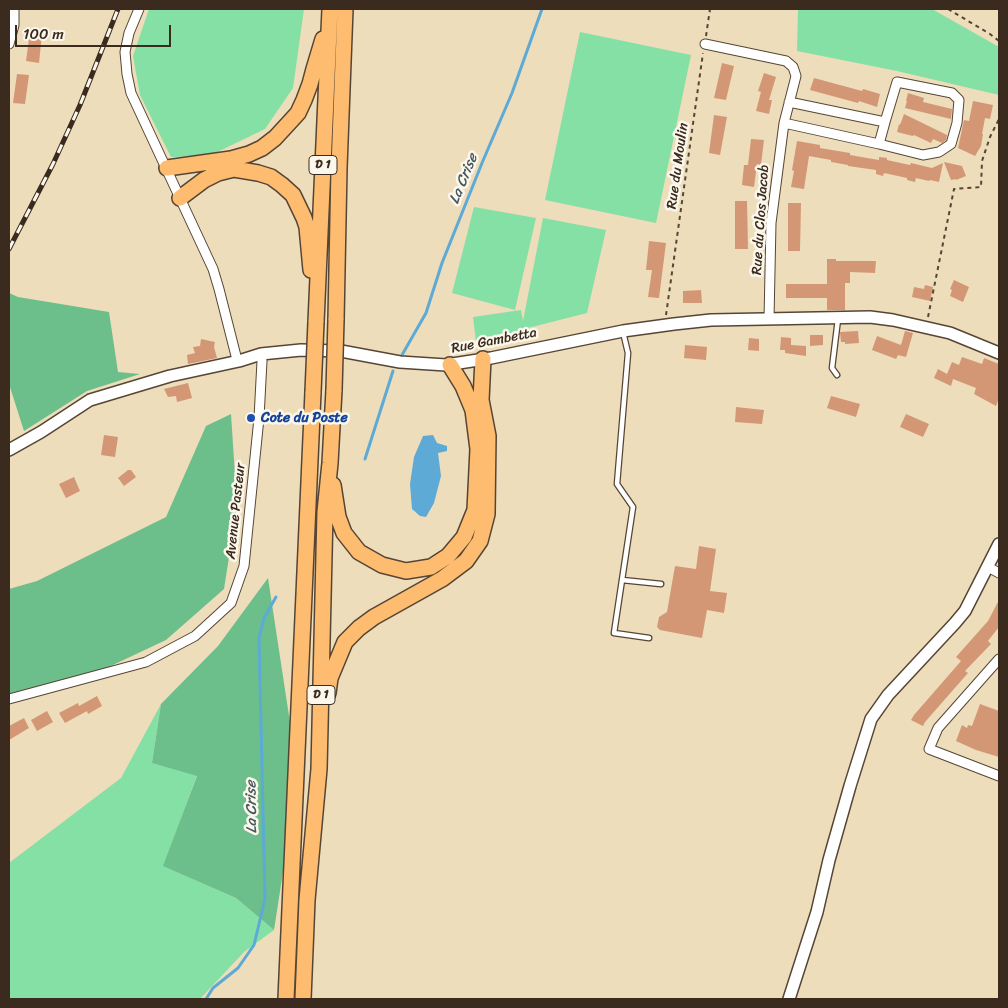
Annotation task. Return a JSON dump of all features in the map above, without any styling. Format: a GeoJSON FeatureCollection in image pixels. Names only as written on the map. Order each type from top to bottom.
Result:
{"type":"FeatureCollection","features":[{"type":"Feature","properties":{"kind":"highway","name":"D 1"},"geometry":{"type":"LineString","coordinates":[[303,999],[307,900],[319,769],[325,512],[334,390],[338,168],[345,9]]}},
{"type":"Feature","properties":{"kind":"highway"},"geometry":{"type":"LineString","coordinates":[[166,168],[231,159],[262,148],[275,138],[298,113],[304,100],[330,14]]}},
{"type":"Feature","properties":{"kind":"highway","name":"D 1"},"geometry":{"type":"LineString","coordinates":[[286,999],[330,14]]}},
{"type":"Feature","properties":{"kind":"highway"},"geometry":{"type":"LineString","coordinates":[[180,198],[204,180],[218,173],[234,169],[271,177],[293,195],[304,218],[306,227],[316,322]]}},
{"type":"Feature","properties":{"kind":"highway"},"geometry":{"type":"LineString","coordinates":[[319,769],[330,678],[345,642],[374,617],[442,579],[466,562],[480,540],[487,514],[488,436],[481,400],[483,359]]}},
{"type":"Feature","properties":{"kind":"highway"},"geometry":{"type":"LineString","coordinates":[[330,463],[338,517],[344,533],[359,552],[382,564],[406,572],[431,567],[448,556],[464,537],[475,510],[478,449],[473,410],[464,386],[450,365]]}},
{"type":"Feature","properties":{"kind":"street"},"geometry":{"type":"LineString","coordinates":[[9,44],[14,25],[14,9]]}},
{"type":"Feature","properties":{"kind":"street"},"geometry":{"type":"LineString","coordinates":[[139,9],[132,24],[126,46],[125,59],[128,82],[213,269],[236,356],[239,361]]}},
{"type":"Feature","properties":{"kind":"street","name":"Rue du Clos Jacob"},"geometry":{"type":"LineString","coordinates":[[705,44],[786,61],[793,67],[796,76],[784,123],[771,223],[768,319]]}},
{"type":"Feature","properties":{"kind":"street"},"geometry":{"type":"LineString","coordinates":[[784,123],[923,155],[939,152],[950,144],[957,123],[959,100],[952,93],[897,82],[879,144]]}},
{"type":"Feature","properties":{"kind":"street"},"geometry":{"type":"LineString","coordinates":[[789,102],[884,122]]}},
{"type":"Feature","properties":{"kind":"street","name":"Rue Gambetta"},"geometry":{"type":"LineString","coordinates":[[9,450],[90,400],[170,376],[239,361],[261,354],[301,350],[341,351],[400,362],[450,365],[623,331],[665,325],[711,320],[870,317],[893,320],[950,333],[999,353]]}},
{"type":"Feature","properties":{"kind":"street","name":"Avenue Pasteur"},"geometry":{"type":"LineString","coordinates":[[9,699],[146,662],[195,636],[231,603],[244,566],[259,418],[261,354]]}},
{"type":"Feature","properties":{"kind":"street"},"geometry":{"type":"LineString","coordinates":[[789,999],[817,912],[829,860],[871,719],[888,695],[965,611],[999,544]]}},
{"type":"Feature","properties":{"kind":"street"},"geometry":{"type":"LineString","coordinates":[[988,567],[999,573]]}},
{"type":"Feature","properties":{"kind":"street"},"geometry":{"type":"LineString","coordinates":[[999,661],[938,728],[929,749],[999,776]]}},
{"type":"Feature","properties":{"kind":"lane"},"geometry":{"type":"LineString","coordinates":[[838,318],[832,368],[838,374]]}},
{"type":"Feature","properties":{"kind":"lane"},"geometry":{"type":"LineString","coordinates":[[623,331],[628,353],[618,484],[633,507],[614,633],[649,638]]}},
{"type":"Feature","properties":{"kind":"lane"},"geometry":{"type":"LineString","coordinates":[[622,580],[661,584]]}},
{"type":"Feature","properties":{"kind":"path","name":"Rue du Moulin"},"geometry":{"type":"LineString","coordinates":[[665,325],[710,9]]}},
{"type":"Feature","properties":{"kind":"path"},"geometry":{"type":"LineString","coordinates":[[948,9],[999,41]]}},
{"type":"Feature","properties":{"kind":"path"},"geometry":{"type":"LineString","coordinates":[[926,327],[954,189],[981,187],[982,161],[990,137],[999,119]]}},
{"type":"Feature","properties":{"kind":"green space"},"geometry":{"type":"Polygon","coordinates":[[[149,9],[304,9],[293,88],[265,129],[209,156],[171,157],[140,95],[133,56],[149,9]]]}},
{"type":"Feature","properties":{"kind":"green space"},"geometry":{"type":"Polygon","coordinates":[[[798,9],[932,9],[999,47],[999,95],[897,71],[797,51],[798,9]]]}},
{"type":"Feature","properties":{"kind":"green space"},"geometry":{"type":"Polygon","coordinates":[[[580,32],[691,55],[656,223],[545,200],[580,32]]]}},
{"type":"Feature","properties":{"kind":"green space"},"geometry":{"type":"Polygon","coordinates":[[[474,207],[536,218],[515,310],[452,293],[474,207]]]}},
{"type":"Feature","properties":{"kind":"green space"},"geometry":{"type":"Polygon","coordinates":[[[543,218],[606,230],[587,313],[524,329],[525,335],[476,342],[473,317],[521,310],[523,321],[543,218]]]}},
{"type":"Feature","properties":{"kind":"green space"},"geometry":{"type":"Polygon","coordinates":[[[9,293],[18,297],[109,312],[118,372],[140,374],[87,391],[24,431],[9,384],[9,293]]]}},
{"type":"Feature","properties":{"kind":"green space"},"geometry":{"type":"Polygon","coordinates":[[[231,414],[237,506],[224,589],[166,640],[81,680],[9,697],[9,589],[37,581],[166,517],[206,426],[231,414]]]}},
{"type":"Feature","properties":{"kind":"green space"},"geometry":{"type":"Polygon","coordinates":[[[268,578],[298,775],[274,930],[236,898],[163,866],[197,776],[152,763],[161,704],[218,646],[268,578]]]}},
{"type":"Feature","properties":{"kind":"green space"},"geometry":{"type":"Polygon","coordinates":[[[161,704],[152,763],[197,775],[164,866],[236,898],[274,930],[244,952],[200,999],[9,999],[9,863],[121,778],[161,704]]]}},
{"type":"Feature","properties":{"kind":"water"},"geometry":{"type":"Polygon","coordinates":[[[433,435],[437,443],[447,446],[447,451],[438,453],[441,476],[434,503],[426,517],[420,516],[412,509],[410,484],[414,457],[423,436],[433,435]]]}},
{"type":"Feature","properties":{"kind":"building"},"geometry":{"type":"Polygon","coordinates":[[[30,32],[42,34],[39,63],[26,61],[30,32]]]}},
{"type":"Feature","properties":{"kind":"building"},"geometry":{"type":"Polygon","coordinates":[[[722,63],[734,66],[726,100],[714,98],[722,63]]]}},
{"type":"Feature","properties":{"kind":"building"},"geometry":{"type":"Polygon","coordinates":[[[764,73],[776,77],[769,100],[772,100],[769,114],[756,111],[761,92],[758,91],[764,73]]]}},
{"type":"Feature","properties":{"kind":"building"},"geometry":{"type":"Polygon","coordinates":[[[17,74],[29,75],[25,104],[13,103],[17,74]]]}},
{"type":"Feature","properties":{"kind":"building"},"geometry":{"type":"Polygon","coordinates":[[[814,78],[880,94],[877,107],[810,90],[814,78]]]}},
{"type":"Feature","properties":{"kind":"building"},"geometry":{"type":"Polygon","coordinates":[[[908,93],[924,98],[923,102],[952,109],[951,119],[905,108],[908,93]]]}},
{"type":"Feature","properties":{"kind":"building"},"geometry":{"type":"Polygon","coordinates":[[[973,101],[993,105],[990,119],[985,118],[981,146],[975,156],[958,148],[964,120],[969,121],[973,101]]]}},
{"type":"Feature","properties":{"kind":"building"},"geometry":{"type":"Polygon","coordinates":[[[904,114],[947,135],[946,140],[942,143],[933,139],[931,143],[914,135],[897,132],[904,114]]]}},
{"type":"Feature","properties":{"kind":"building"},"geometry":{"type":"Polygon","coordinates":[[[714,115],[727,117],[720,155],[709,153],[714,115]]]}},
{"type":"Feature","properties":{"kind":"building"},"geometry":{"type":"Polygon","coordinates":[[[751,139],[764,140],[761,165],[757,164],[754,187],[742,185],[744,165],[748,165],[751,139]]]}},
{"type":"Feature","properties":{"kind":"building"},"geometry":{"type":"Polygon","coordinates":[[[797,141],[820,145],[820,148],[850,153],[850,155],[879,160],[879,157],[887,158],[887,160],[910,165],[911,163],[932,168],[943,163],[939,182],[916,178],[915,182],[907,180],[907,178],[884,173],[883,176],[876,174],[876,170],[848,166],[831,162],[831,160],[809,156],[804,189],[791,187],[797,141]]]}},
{"type":"Feature","properties":{"kind":"building"},"geometry":{"type":"Polygon","coordinates":[[[944,162],[962,166],[966,176],[951,180],[944,162]]]}},
{"type":"Feature","properties":{"kind":"building"},"geometry":{"type":"Polygon","coordinates":[[[735,201],[747,201],[748,249],[735,249],[735,201]]]}},
{"type":"Feature","properties":{"kind":"building"},"geometry":{"type":"Polygon","coordinates":[[[788,203],[801,203],[800,251],[788,251],[788,203]]]}},
{"type":"Feature","properties":{"kind":"building"},"geometry":{"type":"Polygon","coordinates":[[[649,241],[666,243],[659,298],[648,297],[652,270],[646,270],[649,241]]]}},
{"type":"Feature","properties":{"kind":"building"},"geometry":{"type":"Polygon","coordinates":[[[827,259],[836,259],[836,261],[876,261],[875,273],[850,272],[850,283],[845,283],[845,310],[827,310],[827,298],[786,298],[786,284],[827,284],[827,259]]]}},
{"type":"Feature","properties":{"kind":"building"},"geometry":{"type":"Polygon","coordinates":[[[954,280],[969,287],[963,302],[950,296],[952,290],[950,289],[954,280]]]}},
{"type":"Feature","properties":{"kind":"building"},"geometry":{"type":"Polygon","coordinates":[[[925,285],[933,287],[930,301],[912,297],[914,287],[924,289],[925,285]]]}},
{"type":"Feature","properties":{"kind":"building"},"geometry":{"type":"Polygon","coordinates":[[[701,290],[702,303],[683,303],[683,291],[701,290]]]}},
{"type":"Feature","properties":{"kind":"building"},"geometry":{"type":"Polygon","coordinates":[[[858,331],[859,343],[845,344],[845,342],[841,342],[840,332],[858,331]]]}},
{"type":"Feature","properties":{"kind":"building"},"geometry":{"type":"Polygon","coordinates":[[[905,331],[913,333],[906,357],[898,355],[896,359],[872,350],[877,336],[901,345],[905,331]]]}},
{"type":"Feature","properties":{"kind":"building"},"geometry":{"type":"Polygon","coordinates":[[[810,335],[823,335],[823,345],[810,346],[810,335]]]}},
{"type":"Feature","properties":{"kind":"building"},"geometry":{"type":"Polygon","coordinates":[[[781,337],[791,338],[791,345],[806,346],[806,356],[785,353],[785,350],[780,350],[781,337]]]}},
{"type":"Feature","properties":{"kind":"building"},"geometry":{"type":"Polygon","coordinates":[[[749,338],[759,339],[759,351],[748,350],[749,338]]]}},
{"type":"Feature","properties":{"kind":"building"},"geometry":{"type":"Polygon","coordinates":[[[201,339],[215,342],[214,347],[217,358],[188,364],[187,355],[195,353],[193,347],[200,346],[201,339]]]}},
{"type":"Feature","properties":{"kind":"building"},"geometry":{"type":"Polygon","coordinates":[[[685,345],[707,347],[706,360],[684,358],[685,345]]]}},
{"type":"Feature","properties":{"kind":"building"},"geometry":{"type":"Polygon","coordinates":[[[962,357],[982,364],[984,358],[999,364],[999,398],[996,406],[974,394],[976,388],[953,379],[951,386],[934,378],[938,369],[947,374],[952,362],[959,365],[962,357]]]}},
{"type":"Feature","properties":{"kind":"building"},"geometry":{"type":"Polygon","coordinates":[[[188,383],[192,398],[177,402],[176,396],[168,397],[164,389],[188,383]]]}},
{"type":"Feature","properties":{"kind":"building"},"geometry":{"type":"Polygon","coordinates":[[[831,396],[860,404],[856,417],[827,408],[831,396]]]}},
{"type":"Feature","properties":{"kind":"building"},"geometry":{"type":"Polygon","coordinates":[[[736,407],[764,410],[762,424],[735,422],[736,407]]]}},
{"type":"Feature","properties":{"kind":"building"},"geometry":{"type":"Polygon","coordinates":[[[906,414],[929,424],[923,437],[900,427],[906,414]]]}},
{"type":"Feature","properties":{"kind":"building"},"geometry":{"type":"Polygon","coordinates":[[[104,435],[118,437],[115,457],[101,455],[104,435]]]}},
{"type":"Feature","properties":{"kind":"building"},"geometry":{"type":"Polygon","coordinates":[[[128,470],[131,470],[136,477],[124,486],[118,478],[128,470]]]}},
{"type":"Feature","properties":{"kind":"building"},"geometry":{"type":"Polygon","coordinates":[[[74,477],[80,491],[66,498],[59,484],[74,477]]]}},
{"type":"Feature","properties":{"kind":"building"},"geometry":{"type":"Polygon","coordinates":[[[699,546],[716,549],[710,591],[727,593],[724,613],[707,610],[702,638],[660,630],[657,627],[659,617],[667,612],[675,566],[696,569],[699,546]]]}},
{"type":"Feature","properties":{"kind":"building"},"geometry":{"type":"Polygon","coordinates":[[[999,600],[999,627],[988,641],[991,644],[965,671],[968,673],[923,726],[911,720],[961,661],[956,657],[988,621],[999,600]]]}},
{"type":"Feature","properties":{"kind":"building"},"geometry":{"type":"Polygon","coordinates":[[[97,696],[102,706],[88,714],[87,711],[65,723],[59,713],[78,703],[79,706],[97,696]]]}},
{"type":"Feature","properties":{"kind":"building"},"geometry":{"type":"Polygon","coordinates":[[[980,704],[999,711],[999,757],[956,741],[962,725],[967,728],[968,725],[972,726],[980,704]]]}},
{"type":"Feature","properties":{"kind":"building"},"geometry":{"type":"Polygon","coordinates":[[[47,711],[53,722],[37,731],[31,720],[47,711]]]}},
{"type":"Feature","properties":{"kind":"building"},"geometry":{"type":"Polygon","coordinates":[[[24,718],[29,728],[9,740],[9,726],[24,718]]]}},
{"type":"Feature","properties":{"kind":"waterway","name":"La Crise"},"geometry":{"type":"LineString","coordinates":[[402,355],[426,313],[442,263],[512,93],[542,9]]}},
{"type":"Feature","properties":{"kind":"waterway","name":"La Crise"},"geometry":{"type":"LineString","coordinates":[[365,459],[393,371]]}},
{"type":"Feature","properties":{"kind":"waterway","name":"La Crise"},"geometry":{"type":"LineString","coordinates":[[206,999],[213,988],[238,968],[254,945],[265,899],[259,638],[264,618],[276,597]]}},
{"type":"Feature","properties":{"kind":"railway"},"geometry":{"type":"LineString","coordinates":[[9,249],[53,164],[80,105],[118,9]]}},
{"type":"Feature","properties":{"kind":"place","name":"Cote du Poste"},"geometry":{"type":"Point","coordinates":[251,418]}}]}
